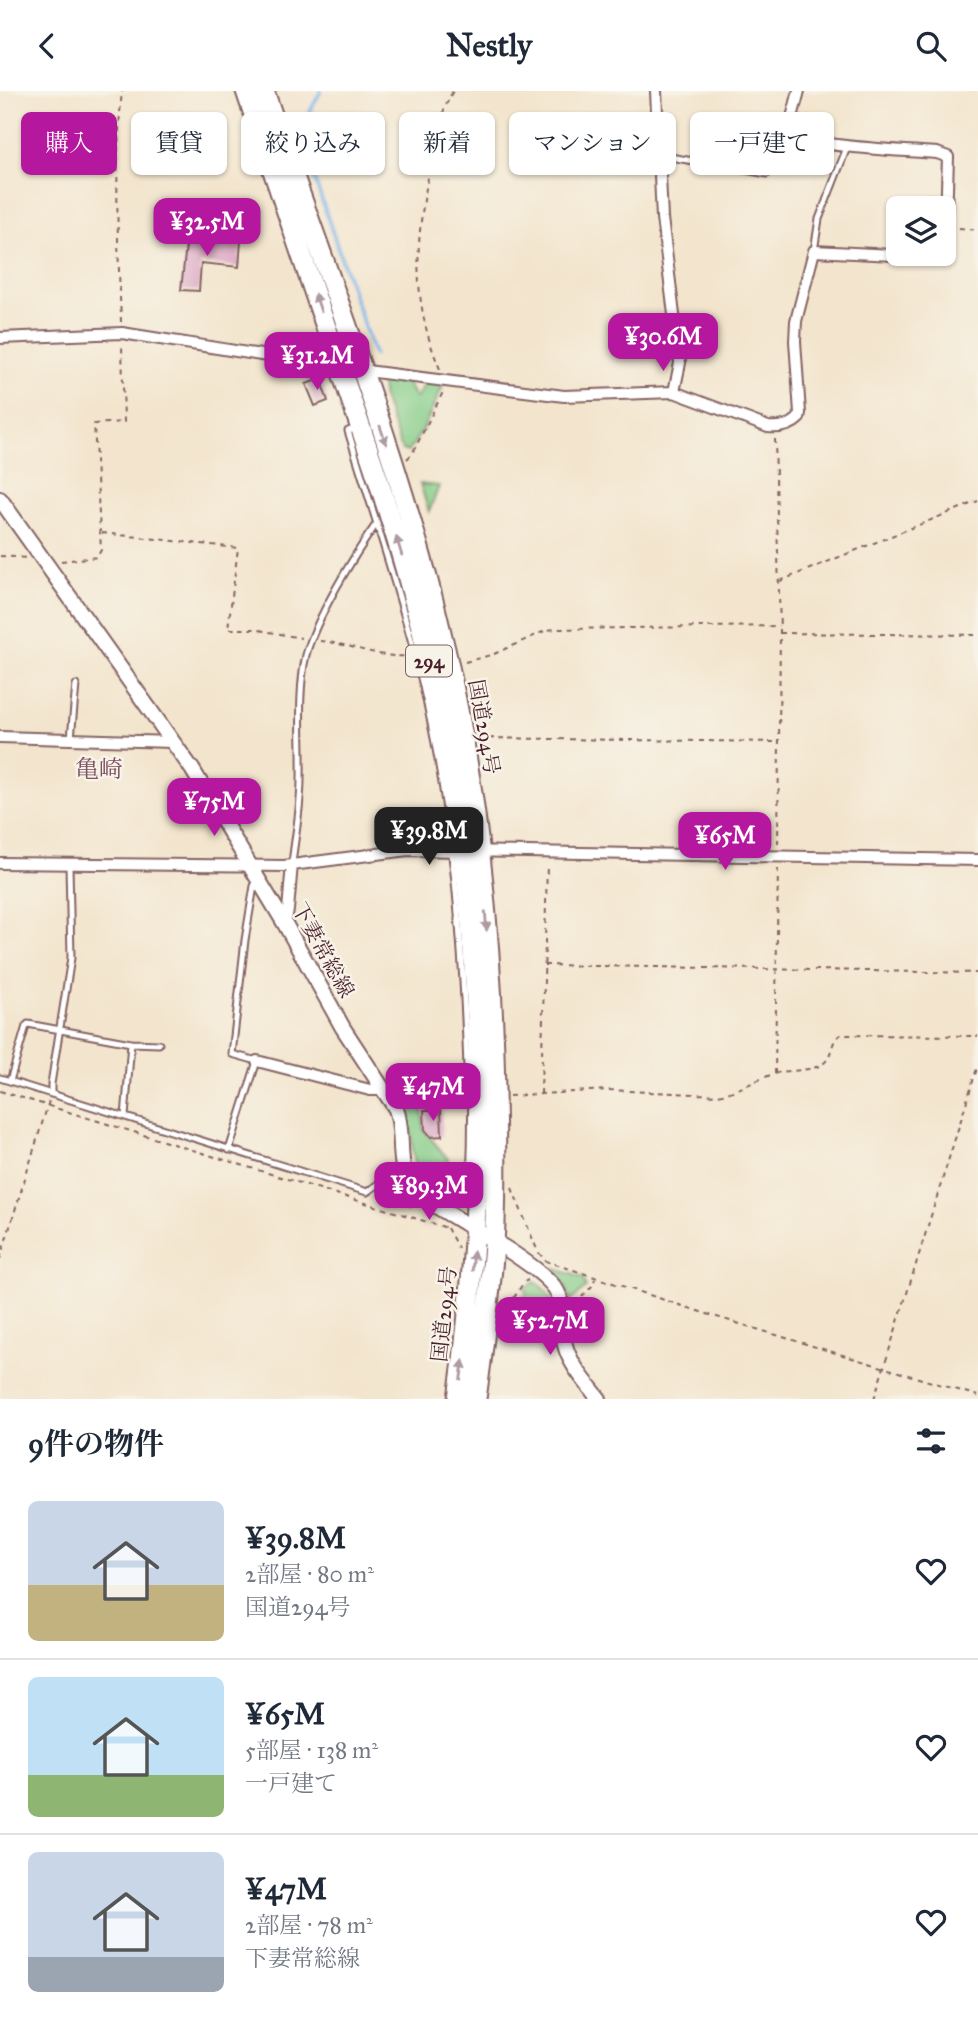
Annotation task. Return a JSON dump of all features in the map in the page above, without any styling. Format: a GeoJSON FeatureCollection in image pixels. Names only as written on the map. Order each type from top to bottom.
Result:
{"type":"FeatureCollection","features":[{"type":"Feature","properties":{"kind":"highway","name":"国道294号"},"geometry":{"type":"LineString","coordinates":[[246,91],[400,547],[427,653],[466,852],[494,1034],[494,1242],[476,1399]]}},
{"type":"Feature","properties":{"kind":"highway","name":"国道294号"},"geometry":{"type":"LineString","coordinates":[[264,91],[361,370],[435,605],[461,721],[474,964],[473,1100],[479,1181],[466,1341],[458,1399]]}},
{"type":"Feature","properties":{"kind":"main road","name":"下妻常総線"},"geometry":{"type":"LineString","coordinates":[[0,499],[192,769],[259,879],[342,1028],[387,1096],[400,1122],[403,1166]]}},
{"type":"Feature","properties":{"kind":"main road"},"geometry":{"type":"LineString","coordinates":[[403,1166],[416,1190],[494,1242],[554,1287],[559,1294],[563,1313],[566,1350],[599,1399]]}},
{"type":"Feature","properties":{"kind":"street"},"geometry":{"type":"LineString","coordinates":[[656,91],[657,112]]}},
{"type":"Feature","properties":{"kind":"street"},"geometry":{"type":"LineString","coordinates":[[799,91],[790,125],[792,133],[809,140],[945,155],[948,159],[947,196]]}},
{"type":"Feature","properties":{"kind":"street"},"geometry":{"type":"LineString","coordinates":[[660,175],[663,223],[680,363],[674,392]]}},
{"type":"Feature","properties":{"kind":"street"},"geometry":{"type":"LineString","coordinates":[[0,338],[122,333],[361,370],[564,396],[674,392],[775,428],[799,418],[796,321],[814,251],[886,254]]}},
{"type":"Feature","properties":{"kind":"street"},"geometry":{"type":"LineString","coordinates":[[0,737],[173,742]]}},
{"type":"Feature","properties":{"kind":"street"},"geometry":{"type":"LineString","coordinates":[[0,863],[292,864],[408,850],[978,860]]}},
{"type":"Feature","properties":{"kind":"street"},"geometry":{"type":"LineString","coordinates":[[285,924],[292,864]]}},
{"type":"Feature","properties":{"kind":"street"},"geometry":{"type":"LineString","coordinates":[[257,1061],[387,1096]]}},
{"type":"Feature","properties":{"kind":"lane"},"geometry":{"type":"LineString","coordinates":[[814,251],[819,219],[848,145]]}},
{"type":"Feature","properties":{"kind":"lane"},"geometry":{"type":"LineString","coordinates":[[360,427],[348,431],[415,655],[433,735],[466,852]]}},
{"type":"Feature","properties":{"kind":"lane"},"geometry":{"type":"LineString","coordinates":[[292,864],[301,783],[302,695],[306,657],[311,640],[327,608],[377,523]]}},
{"type":"Feature","properties":{"kind":"lane"},"geometry":{"type":"LineString","coordinates":[[71,738],[76,685]]}},
{"type":"Feature","properties":{"kind":"lane"},"geometry":{"type":"LineString","coordinates":[[51,1094],[71,958],[69,865]]}},
{"type":"Feature","properties":{"kind":"lane"},"geometry":{"type":"LineString","coordinates":[[229,1150],[257,1061],[232,1054],[245,940],[254,885],[259,879]]}},
{"type":"Feature","properties":{"kind":"lane"},"geometry":{"type":"LineString","coordinates":[[10,1081],[26,1026],[29,1024],[131,1043],[159,1044]]}},
{"type":"Feature","properties":{"kind":"lane"},"geometry":{"type":"LineString","coordinates":[[125,1117],[131,1043]]}},
{"type":"Feature","properties":{"kind":"lane"},"geometry":{"type":"LineString","coordinates":[[0,1078],[367,1192],[403,1166]]}},
{"type":"Feature","properties":{"kind":"lane"},"geometry":{"type":"LineString","coordinates":[[387,1096],[473,1100]]}},
{"type":"Feature","properties":{"kind":"path"},"geometry":{"type":"LineString","coordinates":[[0,556],[45,561],[97,557],[101,550],[94,424],[124,422],[116,167],[122,91]]}},
{"type":"Feature","properties":{"kind":"path"},"geometry":{"type":"LineString","coordinates":[[404,463],[412,454],[447,380],[428,341],[423,321],[418,264],[425,189],[441,118],[453,91]]}},
{"type":"Feature","properties":{"kind":"path"},"geometry":{"type":"LineString","coordinates":[[956,228],[978,230]]}},
{"type":"Feature","properties":{"kind":"path"},"geometry":{"type":"LineString","coordinates":[[775,428],[780,626],[775,1074]]}},
{"type":"Feature","properties":{"kind":"path"},"geometry":{"type":"LineString","coordinates":[[779,581],[978,501]]}},
{"type":"Feature","properties":{"kind":"path"},"geometry":{"type":"LineString","coordinates":[[100,533],[238,548],[228,629],[254,629],[340,643],[390,656],[415,655]]}},
{"type":"Feature","properties":{"kind":"path"},"geometry":{"type":"LineString","coordinates":[[461,663],[494,653],[547,630],[780,626]]}},
{"type":"Feature","properties":{"kind":"path"},"geometry":{"type":"LineString","coordinates":[[780,633],[978,635]]}},
{"type":"Feature","properties":{"kind":"path"},"geometry":{"type":"LineString","coordinates":[[475,738],[779,743]]}},
{"type":"Feature","properties":{"kind":"path"},"geometry":{"type":"LineString","coordinates":[[541,1094],[547,853]]}},
{"type":"Feature","properties":{"kind":"path"},"geometry":{"type":"LineString","coordinates":[[544,965],[978,973]]}},
{"type":"Feature","properties":{"kind":"path"},"geometry":{"type":"LineString","coordinates":[[508,1096],[606,1090],[718,1095],[775,1074],[824,1063],[833,1043],[841,1035],[978,1036]]}},
{"type":"Feature","properties":{"kind":"path"},"geometry":{"type":"LineString","coordinates":[[874,1399],[978,1065]]}},
{"type":"Feature","properties":{"kind":"path"},"geometry":{"type":"LineString","coordinates":[[0,1091],[447,1228],[440,1222]]}},
{"type":"Feature","properties":{"kind":"path"},"geometry":{"type":"LineString","coordinates":[[0,1259],[51,1094]]}},
{"type":"Feature","properties":{"kind":"path"},"geometry":{"type":"LineString","coordinates":[[512,1189],[538,1252],[545,1261],[978,1397]]}},
{"type":"Feature","properties":{"kind":"path"},"geometry":{"type":"LineString","coordinates":[[367,1192],[423,1210]]}},
{"type":"Feature","properties":{"kind":"path"},"geometry":{"type":"LineString","coordinates":[[563,1313],[588,1292],[596,1277]]}},
{"type":"Feature","properties":{"kind":"path"},"geometry":{"type":"LineString","coordinates":[[500,1318],[524,1282]]}},
{"type":"Feature","properties":{"kind":"green space"},"geometry":{"type":"Polygon","coordinates":[[[386,379],[406,382],[416,398],[426,382],[443,386],[423,429],[408,452],[402,450],[383,398],[382,388],[386,379]]]}},
{"type":"Feature","properties":{"kind":"green space"},"geometry":{"type":"Polygon","coordinates":[[[420,484],[439,486],[429,512],[420,484]]]}},
{"type":"Feature","properties":{"kind":"green space"},"geometry":{"type":"Polygon","coordinates":[[[422,1107],[423,1129],[448,1159],[451,1170],[463,1166],[465,1173],[433,1189],[418,1173],[405,1108],[422,1107]]]}},
{"type":"Feature","properties":{"kind":"green space"},"geometry":{"type":"Polygon","coordinates":[[[393,1175],[397,1176],[409,1196],[377,1193],[393,1175]]]}},
{"type":"Feature","properties":{"kind":"green space"},"geometry":{"type":"Polygon","coordinates":[[[553,1268],[583,1278],[586,1288],[570,1301],[565,1285],[553,1268]]]}},
{"type":"Feature","properties":{"kind":"green space"},"geometry":{"type":"Polygon","coordinates":[[[535,1282],[543,1288],[553,1304],[553,1351],[521,1301],[527,1293],[524,1289],[535,1282]]]}},
{"type":"Feature","properties":{"kind":"building"},"geometry":{"type":"Polygon","coordinates":[[[187,236],[241,241],[239,267],[201,263],[199,291],[181,290],[187,236]]]}},
{"type":"Feature","properties":{"kind":"building"},"geometry":{"type":"Polygon","coordinates":[[[320,379],[328,401],[315,406],[306,384],[320,379]]]}},
{"type":"Feature","properties":{"kind":"building"},"geometry":{"type":"Polygon","coordinates":[[[424,1110],[441,1110],[442,1136],[431,1137],[425,1130],[424,1110]]]}},
{"type":"Feature","properties":{"kind":"waterway"},"geometry":{"type":"LineString","coordinates":[[321,91],[301,128],[300,136],[374,355]]}},
{"type":"Feature","properties":{"kind":"district","name":"亀崎"},"geometry":{"type":"Point","coordinates":[99,769]}}]}
